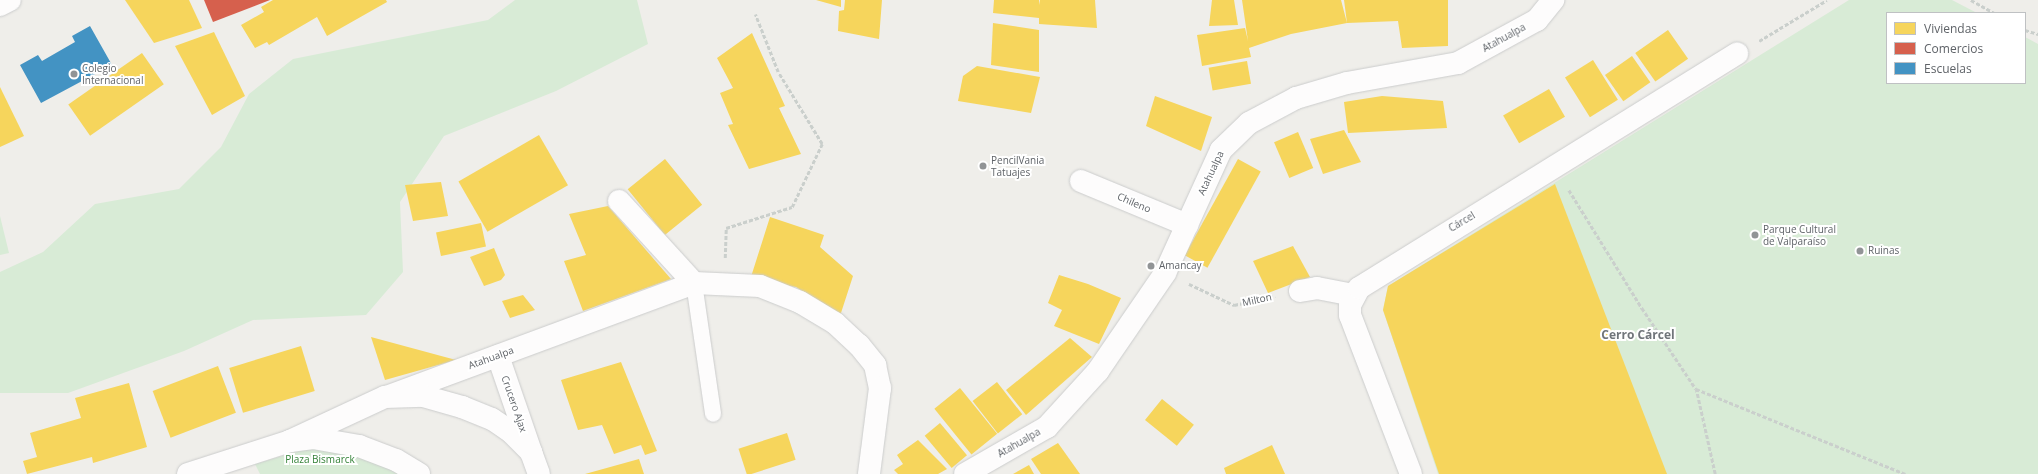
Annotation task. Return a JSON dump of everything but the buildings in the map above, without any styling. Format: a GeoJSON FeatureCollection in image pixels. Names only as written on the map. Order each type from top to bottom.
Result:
{"type":"FeatureCollection","features":[{"type":"Feature","properties":{"kind":"street"},"geometry":{"type":"LineString","coordinates":[[0,5],[10,0]]}},
{"type":"Feature","properties":{"kind":"street","name":"Atahualpa"},"geometry":{"type":"LineString","coordinates":[[965,474],[1047,427],[1098,371],[1165,273],[1221,150],[1249,123],[1272,108],[1296,98],[1347,83],[1458,63],[1537,20],[1553,0]]}},
{"type":"Feature","properties":{"kind":"street","name":"Cárcel"},"geometry":{"type":"LineString","coordinates":[[1354,295],[1365,282],[1737,54]]}},
{"type":"Feature","properties":{"kind":"street","name":"Chileno"},"geometry":{"type":"LineString","coordinates":[[1081,181],[1188,225]]}},
{"type":"Feature","properties":{"kind":"street"},"geometry":{"type":"LineString","coordinates":[[619,201],[694,283]]}},
{"type":"Feature","properties":{"kind":"street","name":"Atahualpa"},"geometry":{"type":"LineString","coordinates":[[290,441],[385,397],[694,283],[724,283],[760,286],[800,302],[835,324],[859,345],[875,366],[880,388],[869,474]]}},
{"type":"Feature","properties":{"kind":"street"},"geometry":{"type":"LineString","coordinates":[[1300,291],[1317,288],[1354,295],[1350,310],[1353,325],[1411,474]]}},
{"type":"Feature","properties":{"kind":"street","name":"Crucero Ajax"},"geometry":{"type":"LineString","coordinates":[[498,356],[539,474]]}},
{"type":"Feature","properties":{"kind":"street","name":"Crucero Ajax"},"geometry":{"type":"LineString","coordinates":[[385,397],[423,396],[462,407],[492,419],[510,431],[531,452]]}},
{"type":"Feature","properties":{"kind":"street"},"geometry":{"type":"LineString","coordinates":[[188,474],[237,466],[290,441],[313,438],[359,446],[396,460],[419,474]]}},
{"type":"Feature","properties":{"kind":"lane"},"geometry":{"type":"LineString","coordinates":[[694,283],[713,414]]}},
{"type":"Feature","properties":{"kind":"path"},"geometry":{"type":"LineString","coordinates":[[1737,54],[1827,0]]}},
{"type":"Feature","properties":{"kind":"path"},"geometry":{"type":"LineString","coordinates":[[1971,0],[1992,12]]}},
{"type":"Feature","properties":{"kind":"path"},"geometry":{"type":"LineString","coordinates":[[724,283],[726,228],[792,207],[822,144],[778,72],[756,14]]}},
{"type":"Feature","properties":{"kind":"path"},"geometry":{"type":"LineString","coordinates":[[2026,30],[2038,34]]}},
{"type":"Feature","properties":{"kind":"path"},"geometry":{"type":"LineString","coordinates":[[1554,166],[1642,308],[1696,388],[1715,474]]}},
{"type":"Feature","properties":{"kind":"path","name":"Milton"},"geometry":{"type":"LineString","coordinates":[[1165,273],[1234,305],[1300,291]]}},
{"type":"Feature","properties":{"kind":"path"},"geometry":{"type":"LineString","coordinates":[[1696,388],[1905,474]]}},
{"type":"Feature","properties":{"kind":"green space"},"geometry":{"type":"Polygon","coordinates":[[[515,0],[637,0],[648,44],[556,91],[444,136],[400,202],[403,272],[366,315],[253,320],[184,351],[68,393],[0,393],[0,272],[43,252],[95,204],[179,189],[221,147],[249,94],[293,59],[488,20],[515,0]]]}},
{"type":"Feature","properties":{"kind":"green space","name":"Parque Cultural de Valparaíso"},"geometry":{"type":"Polygon","coordinates":[[[1849,0],[1952,0],[1975,12],[1886,12],[1886,84],[2026,84],[2026,38],[2038,44],[2038,474],[1438,474],[1383,310],[1388,286],[1849,0]]]}},
{"type":"Feature","properties":{"kind":"green space"},"geometry":{"type":"Polygon","coordinates":[[[0,216],[9,253],[0,255],[0,216]]]}},
{"type":"Feature","properties":{"kind":"green space","name":"Plaza Bismarck"},"geometry":{"type":"Polygon","coordinates":[[[319,445],[413,474],[260,474],[255,464],[319,445]]]}},
{"type":"Feature","properties":{"kind":"place","name":"Colegio Internacional"},"geometry":{"type":"Point","coordinates":[74,74]}},
{"type":"Feature","properties":{"kind":"place","name":"PencilVania Tatuajes"},"geometry":{"type":"Point","coordinates":[983,166]}},
{"type":"Feature","properties":{"kind":"place","name":"Parque Cultural de Valparaíso"},"geometry":{"type":"Point","coordinates":[1755,235]}},
{"type":"Feature","properties":{"kind":"place","name":"Ruinas"},"geometry":{"type":"Point","coordinates":[1860,251]}},
{"type":"Feature","properties":{"kind":"place","name":"Amancay"},"geometry":{"type":"Point","coordinates":[1151,266]}},
{"type":"Feature","properties":{"kind":"district","name":"Cerro Cárcel"},"geometry":{"type":"Point","coordinates":[1638,335]}}]}
